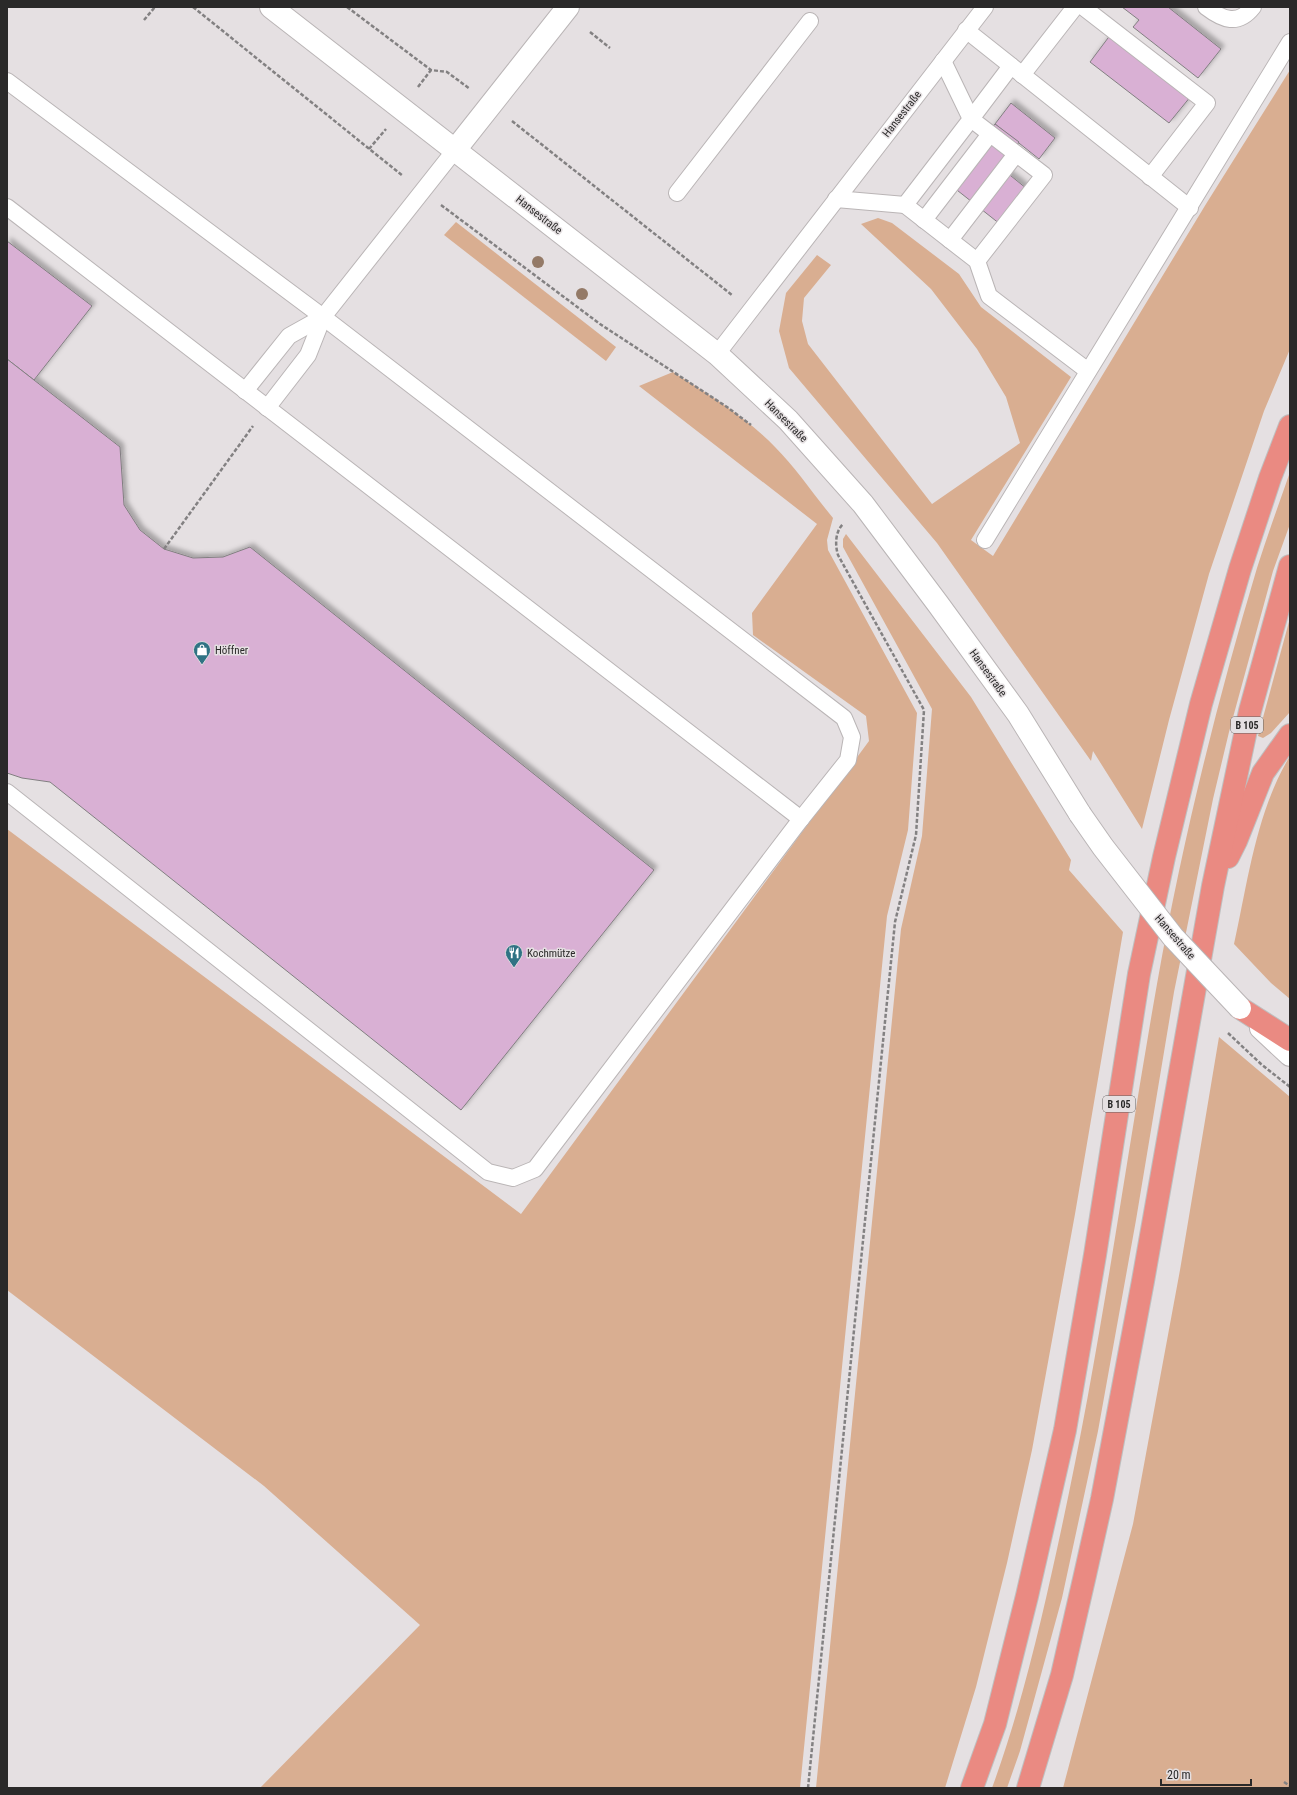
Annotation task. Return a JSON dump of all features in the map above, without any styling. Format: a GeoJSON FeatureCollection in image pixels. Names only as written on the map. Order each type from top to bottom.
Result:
{"type":"FeatureCollection","features":[{"type":"Feature","properties":{"kind":"highway","name":"B 105"},"geometry":{"type":"LineString","coordinates":[[972,1788],[995,1724],[1027,1596],[1065,1430],[1097,1247],[1139,974],[1164,857],[1201,704],[1240,569],[1270,478],[1290,426]]}},
{"type":"Feature","properties":{"kind":"highway","name":"B 105"},"geometry":{"type":"LineString","coordinates":[[1028,1788],[1062,1675],[1102,1499],[1144,1274],[1213,886],[1250,711],[1290,566]]}},
{"type":"Feature","properties":{"kind":"highway"},"geometry":{"type":"LineString","coordinates":[[1213,886],[1236,841],[1263,773],[1290,735]]}},
{"type":"Feature","properties":{"kind":"highway"},"geometry":{"type":"LineString","coordinates":[[1240,1008],[1290,1040]]}},
{"type":"Feature","properties":{"kind":"street","name":"Hansestraße"},"geometry":{"type":"LineString","coordinates":[[271,7],[717,354],[788,420],[863,504],[1018,714],[1080,814],[1112,859],[1173,937],[1240,1008],[1290,1055]]}},
{"type":"Feature","properties":{"kind":"street"},"geometry":{"type":"LineString","coordinates":[[455,150],[568,7]]}},
{"type":"Feature","properties":{"kind":"lane","name":"Hansestraße"},"geometry":{"type":"LineString","coordinates":[[717,354],[985,7]]}},
{"type":"Feature","properties":{"kind":"lane"},"geometry":{"type":"LineString","coordinates":[[904,205],[971,119],[1076,7]]}},
{"type":"Feature","properties":{"kind":"lane"},"geometry":{"type":"LineString","coordinates":[[1083,7],[1207,103],[1150,177]]}},
{"type":"Feature","properties":{"kind":"lane"},"geometry":{"type":"LineString","coordinates":[[1206,7],[1215,14],[1230,20],[1245,16],[1252,7]]}},
{"type":"Feature","properties":{"kind":"lane"},"geometry":{"type":"LineString","coordinates":[[677,193],[810,21]]}},
{"type":"Feature","properties":{"kind":"lane"},"geometry":{"type":"LineString","coordinates":[[966,30],[1190,208]]}},
{"type":"Feature","properties":{"kind":"lane"},"geometry":{"type":"LineString","coordinates":[[985,540],[1190,208],[1290,42]]}},
{"type":"Feature","properties":{"kind":"lane"},"geometry":{"type":"LineString","coordinates":[[943,60],[971,119],[1044,176],[977,261]]}},
{"type":"Feature","properties":{"kind":"lane"},"geometry":{"type":"LineString","coordinates":[[7,81],[323,317],[844,718],[852,738],[848,760],[800,819],[535,1169],[513,1178],[488,1172],[7,792]]}},
{"type":"Feature","properties":{"kind":"lane"},"geometry":{"type":"LineString","coordinates":[[924,220],[990,134]]}},
{"type":"Feature","properties":{"kind":"lane"},"geometry":{"type":"LineString","coordinates":[[267,408],[308,355],[323,317],[455,150]]}},
{"type":"Feature","properties":{"kind":"lane"},"geometry":{"type":"LineString","coordinates":[[950,240],[1016,154]]}},
{"type":"Feature","properties":{"kind":"lane"},"geometry":{"type":"LineString","coordinates":[[836,199],[904,205],[977,261],[989,296],[1088,371]]}},
{"type":"Feature","properties":{"kind":"lane"},"geometry":{"type":"LineString","coordinates":[[7,208],[800,819]]}},
{"type":"Feature","properties":{"kind":"lane"},"geometry":{"type":"LineString","coordinates":[[245,391],[289,336],[323,317]]}},
{"type":"Feature","properties":{"kind":"path"},"geometry":{"type":"LineString","coordinates":[[144,20],[155,7]]}},
{"type":"Feature","properties":{"kind":"path"},"geometry":{"type":"LineString","coordinates":[[347,7],[431,70]]}},
{"type":"Feature","properties":{"kind":"path"},"geometry":{"type":"LineString","coordinates":[[590,32],[610,48]]}},
{"type":"Feature","properties":{"kind":"path"},"geometry":{"type":"LineString","coordinates":[[538,141],[751,310]]}},
{"type":"Feature","properties":{"kind":"path"},"geometry":{"type":"LineString","coordinates":[[673,372],[727,407],[753,426]]}},
{"type":"Feature","properties":{"kind":"path"},"geometry":{"type":"LineString","coordinates":[[164,549],[267,408]]}},
{"type":"Feature","properties":{"kind":"path"},"geometry":{"type":"LineString","coordinates":[[808,1788],[895,922],[916,835],[924,710],[838,555],[836,546],[837,535],[843,524],[838,518]]}},
{"type":"Feature","properties":{"kind":"path"},"geometry":{"type":"LineString","coordinates":[[1284,1782],[1290,1786]]}},
{"type":"Feature","properties":{"kind":"shaded area"},"geometry":{"type":"Polygon","coordinates":[[[1290,70],[1290,349],[1264,411],[1209,574],[1169,720],[1142,829],[1093,751],[1091,761],[937,543],[789,368],[779,331],[786,293],[817,255],[831,265],[804,298],[802,321],[808,344],[932,504],[1020,443],[1006,397],[977,349],[931,289],[861,224],[878,218],[892,223],[959,274],[981,307],[1071,377],[971,540],[993,556],[1206,204],[1290,70]]]}},
{"type":"Feature","properties":{"kind":"shaded area"},"geometry":{"type":"Polygon","coordinates":[[[456,222],[616,347],[606,361],[444,235],[456,222]]]}},
{"type":"Feature","properties":{"kind":"shaded area"},"geometry":{"type":"Polygon","coordinates":[[[673,372],[726,406],[751,425],[775,447],[790,464],[833,518],[827,540],[828,550],[917,713],[908,830],[887,916],[800,1788],[260,1788],[420,1625],[264,1486],[7,1290],[7,829],[521,1214],[869,741],[866,716],[753,635],[752,613],[817,524],[639,386],[673,372]]]}},
{"type":"Feature","properties":{"kind":"shaded area"},"geometry":{"type":"Polygon","coordinates":[[[1290,472],[1290,524],[1273,571],[1229,732],[1213,799],[1174,992],[1136,1220],[1098,1431],[1062,1598],[1020,1751],[1007,1788],[992,1788],[1013,1724],[1032,1658],[1076,1458],[1101,1323],[1145,1052],[1177,879],[1201,774],[1242,619],[1261,556],[1290,472]]]}},
{"type":"Feature","properties":{"kind":"shaded area"},"geometry":{"type":"Polygon","coordinates":[[[846,534],[971,697],[1071,860],[1069,870],[1123,932],[1075,1214],[1032,1450],[1007,1563],[976,1687],[945,1788],[816,1788],[901,929],[922,836],[932,709],[843,547],[843,539],[846,534]]]}},
{"type":"Feature","properties":{"kind":"shaded area"},"geometry":{"type":"Polygon","coordinates":[[[1290,618],[1290,712],[1271,733],[1263,738],[1258,736],[1290,618]]]}},
{"type":"Feature","properties":{"kind":"shaded area"},"geometry":{"type":"Polygon","coordinates":[[[1290,756],[1290,999],[1271,983],[1234,944],[1254,847],[1261,823],[1278,778],[1290,756]]]}},
{"type":"Feature","properties":{"kind":"shaded area"},"geometry":{"type":"Polygon","coordinates":[[[1219,1037],[1290,1097],[1290,1788],[1063,1788],[1133,1524],[1180,1270],[1219,1037]]]}},
{"type":"Feature","properties":{"kind":"building"},"geometry":{"type":"Polygon","coordinates":[[[1122,7],[1168,7],[1221,49],[1198,78],[1133,27],[1139,20],[1122,7]]]}},
{"type":"Feature","properties":{"kind":"building"},"geometry":{"type":"Polygon","coordinates":[[[1111,34],[1191,96],[1169,123],[1090,62],[1111,34]]]}},
{"type":"Feature","properties":{"kind":"building"},"geometry":{"type":"Polygon","coordinates":[[[1011,103],[1055,138],[1039,159],[995,124],[1011,103]]]}},
{"type":"Feature","properties":{"kind":"building"},"geometry":{"type":"Polygon","coordinates":[[[995,124],[1019,142],[1000,167],[1032,193],[1005,228],[948,183],[995,124]]]}},
{"type":"Feature","properties":{"kind":"building"},"geometry":{"type":"Polygon","coordinates":[[[7,241],[92,306],[34,380],[7,359],[7,241]]]}},
{"type":"Feature","properties":{"kind":"building","name":"Höffner"},"geometry":{"type":"Polygon","coordinates":[[[7,359],[120,447],[124,505],[140,530],[164,549],[193,558],[223,557],[250,547],[654,870],[461,1110],[50,782],[22,778],[7,773],[7,359]]]}},
{"type":"Feature","properties":{"kind":"place","name":"Höffner"},"geometry":{"type":"Point","coordinates":[202,665]}},
{"type":"Feature","properties":{"kind":"place","name":"Kochmütze"},"geometry":{"type":"Point","coordinates":[514,968]}}]}
